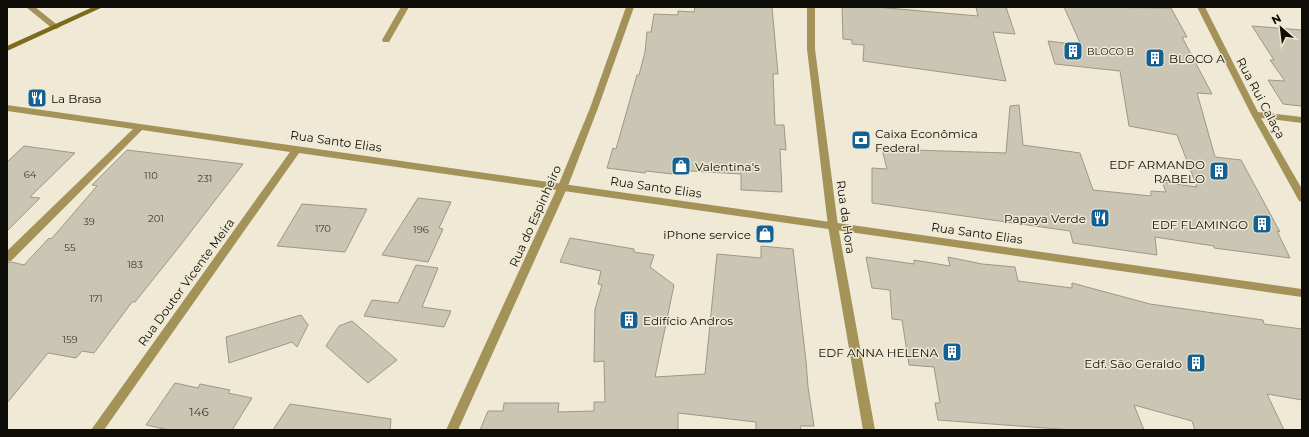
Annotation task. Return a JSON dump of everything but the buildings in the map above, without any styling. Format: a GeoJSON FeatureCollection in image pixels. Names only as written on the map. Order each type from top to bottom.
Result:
{"type":"FeatureCollection","features":[{"type":"Feature","properties":{"kind":"main road"},"geometry":{"type":"LineString","coordinates":[[7,49],[99,7]]}},
{"type":"Feature","properties":{"kind":"street"},"geometry":{"type":"LineString","coordinates":[[30,7],[56,27]]}},
{"type":"Feature","properties":{"kind":"street"},"geometry":{"type":"LineString","coordinates":[[386,40],[405,7]]}},
{"type":"Feature","properties":{"kind":"street","name":"Rua do Espinheiro"},"geometry":{"type":"LineString","coordinates":[[452,430],[563,186],[594,108],[630,7]]}},
{"type":"Feature","properties":{"kind":"street","name":"Rua da Hora"},"geometry":{"type":"LineString","coordinates":[[811,7],[811,49],[833,226],[869,430]]}},
{"type":"Feature","properties":{"kind":"street","name":"Rua Rui Calaça"},"geometry":{"type":"LineString","coordinates":[[1201,7],[1255,114],[1302,198]]}},
{"type":"Feature","properties":{"kind":"street","name":"Rua Santo Elias"},"geometry":{"type":"LineString","coordinates":[[7,108],[1302,292]]}},
{"type":"Feature","properties":{"kind":"street"},"geometry":{"type":"LineString","coordinates":[[1255,114],[1302,120]]}},
{"type":"Feature","properties":{"kind":"street"},"geometry":{"type":"LineString","coordinates":[[7,258],[140,127]]}},
{"type":"Feature","properties":{"kind":"street","name":"Rua Doutor Vicente Meira"},"geometry":{"type":"LineString","coordinates":[[97,430],[297,149]]}},
{"type":"Feature","properties":{"kind":"place","name":"BLOCO B"},"geometry":{"type":"Point","coordinates":[1073,51]}},
{"type":"Feature","properties":{"kind":"place","name":"BLOCO A"},"geometry":{"type":"Point","coordinates":[1155,58]}},
{"type":"Feature","properties":{"kind":"place","name":"La Brasa"},"geometry":{"type":"Point","coordinates":[37,98]}},
{"type":"Feature","properties":{"kind":"place","name":"Caixa Econômica Federal"},"geometry":{"type":"Point","coordinates":[861,140]}},
{"type":"Feature","properties":{"kind":"place","name":"Valentina's"},"geometry":{"type":"Point","coordinates":[681,166]}},
{"type":"Feature","properties":{"kind":"place","name":"EDF ARMANDO RABELO"},"geometry":{"type":"Point","coordinates":[1219,171]}},
{"type":"Feature","properties":{"kind":"place","name":"Papaya Verde"},"geometry":{"type":"Point","coordinates":[1100,218]}},
{"type":"Feature","properties":{"kind":"place","name":"EDF FLAMINGO"},"geometry":{"type":"Point","coordinates":[1262,224]}},
{"type":"Feature","properties":{"kind":"place","name":"iPhone service"},"geometry":{"type":"Point","coordinates":[765,234]}},
{"type":"Feature","properties":{"kind":"place","name":"Edifício Andros"},"geometry":{"type":"Point","coordinates":[629,320]}},
{"type":"Feature","properties":{"kind":"place","name":"EDF ANNA HELENA"},"geometry":{"type":"Point","coordinates":[952,352]}},
{"type":"Feature","properties":{"kind":"place","name":"Edf. São Geraldo"},"geometry":{"type":"Point","coordinates":[1196,363]}}]}
